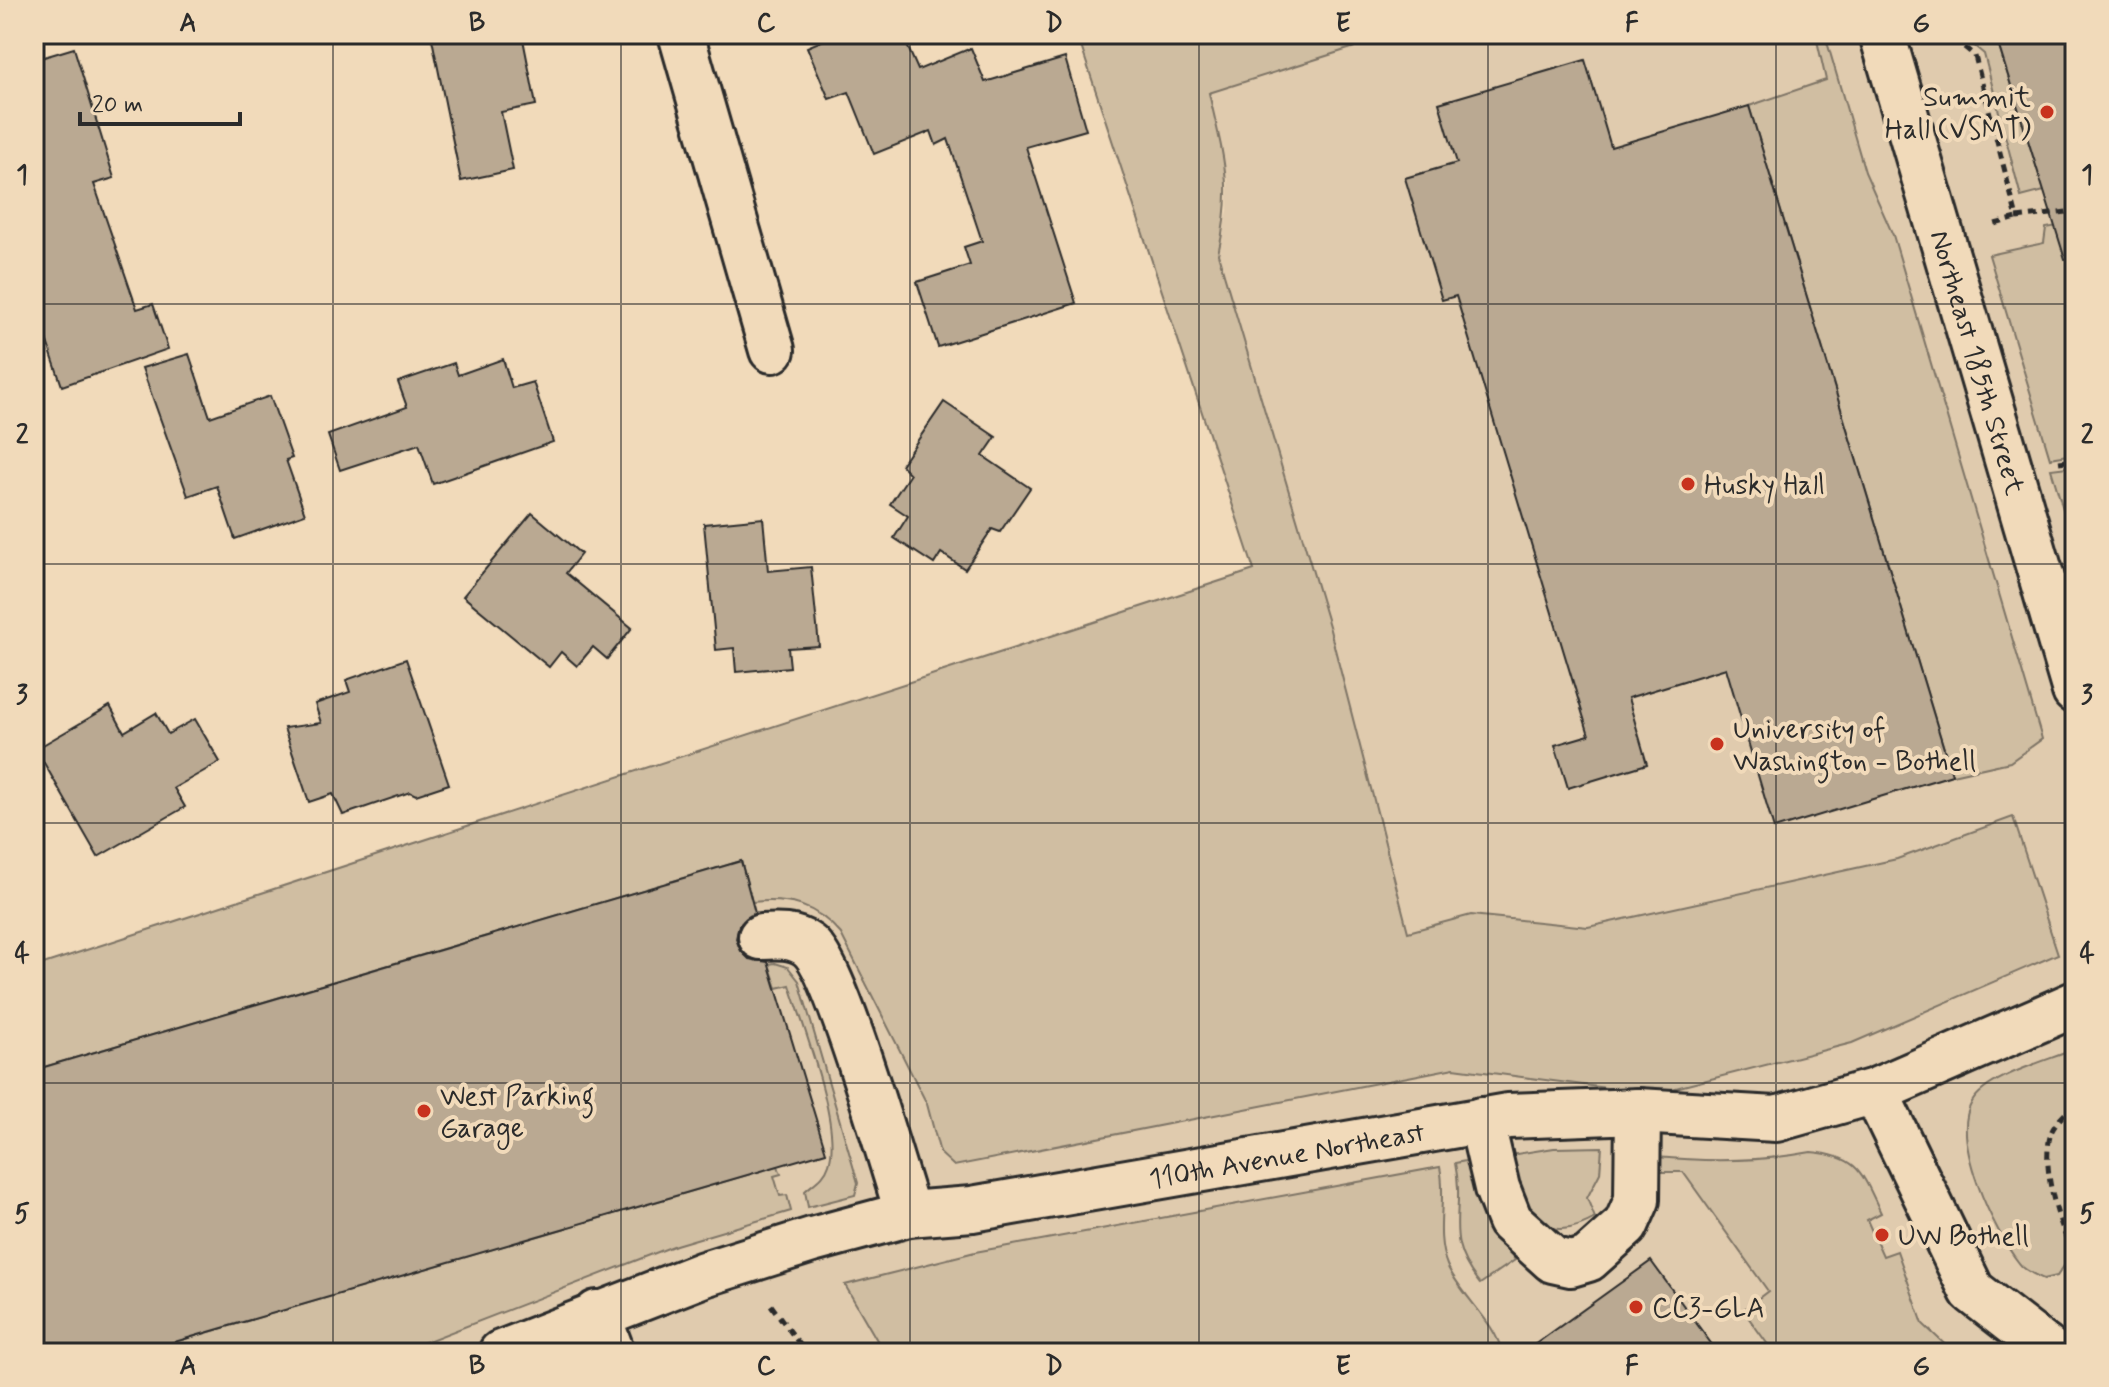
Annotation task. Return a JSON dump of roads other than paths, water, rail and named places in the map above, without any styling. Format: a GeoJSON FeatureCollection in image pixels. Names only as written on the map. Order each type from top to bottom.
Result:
{"type":"FeatureCollection","features":[{"type":"Feature","properties":{"kind":"street"},"geometry":{"type":"LineString","coordinates":[[681,34],[772,350]]}},
{"type":"Feature","properties":{"kind":"street","name":"Northeast 185th Street"},"geometry":{"type":"LineString","coordinates":[[1882,34],[2075,691]]}},
{"type":"Feature","properties":{"kind":"street"},"geometry":{"type":"LineString","coordinates":[[761,937],[785,935],[810,946],[835,988],[908,1214]]}},
{"type":"Feature","properties":{"kind":"street","name":"110th Avenue Northeast"},"geometry":{"type":"LineString","coordinates":[[501,1353],[597,1313],[704,1274],[908,1214],[972,1209],[1481,1120],[1638,1111],[1776,1119],[1875,1091],[2075,1004]]}},
{"type":"Feature","properties":{"kind":"street"},"geometry":{"type":"LineString","coordinates":[[1875,1091],[1972,1291],[2052,1353]]}},
{"type":"Feature","properties":{"kind":"street"},"geometry":{"type":"LineString","coordinates":[[1481,1120],[1497,1188],[1510,1221],[1553,1260],[1571,1264],[1588,1259],[1626,1225],[1637,1200],[1638,1111]]}},
{"type":"Feature","properties":{"kind":"street"},"geometry":{"type":"LineString","coordinates":[[597,1313],[612,1353]]}},
{"type":"Feature","properties":{"kind":"place","name":"Summit Hall (VSMT)"},"geometry":{"type":"Point","coordinates":[2047,112]}},
{"type":"Feature","properties":{"kind":"place","name":"Husky Hall"},"geometry":{"type":"Point","coordinates":[1688,484]}},
{"type":"Feature","properties":{"kind":"place","name":"University of Washington - Bothell"},"geometry":{"type":"Point","coordinates":[1717,744]}},
{"type":"Feature","properties":{"kind":"place","name":"West Parking Garage"},"geometry":{"type":"Point","coordinates":[424,1111]}},
{"type":"Feature","properties":{"kind":"place","name":"UW Bothell"},"geometry":{"type":"Point","coordinates":[1882,1235]}},
{"type":"Feature","properties":{"kind":"place","name":"CC3-GLA"},"geometry":{"type":"Point","coordinates":[1636,1307]}}]}
